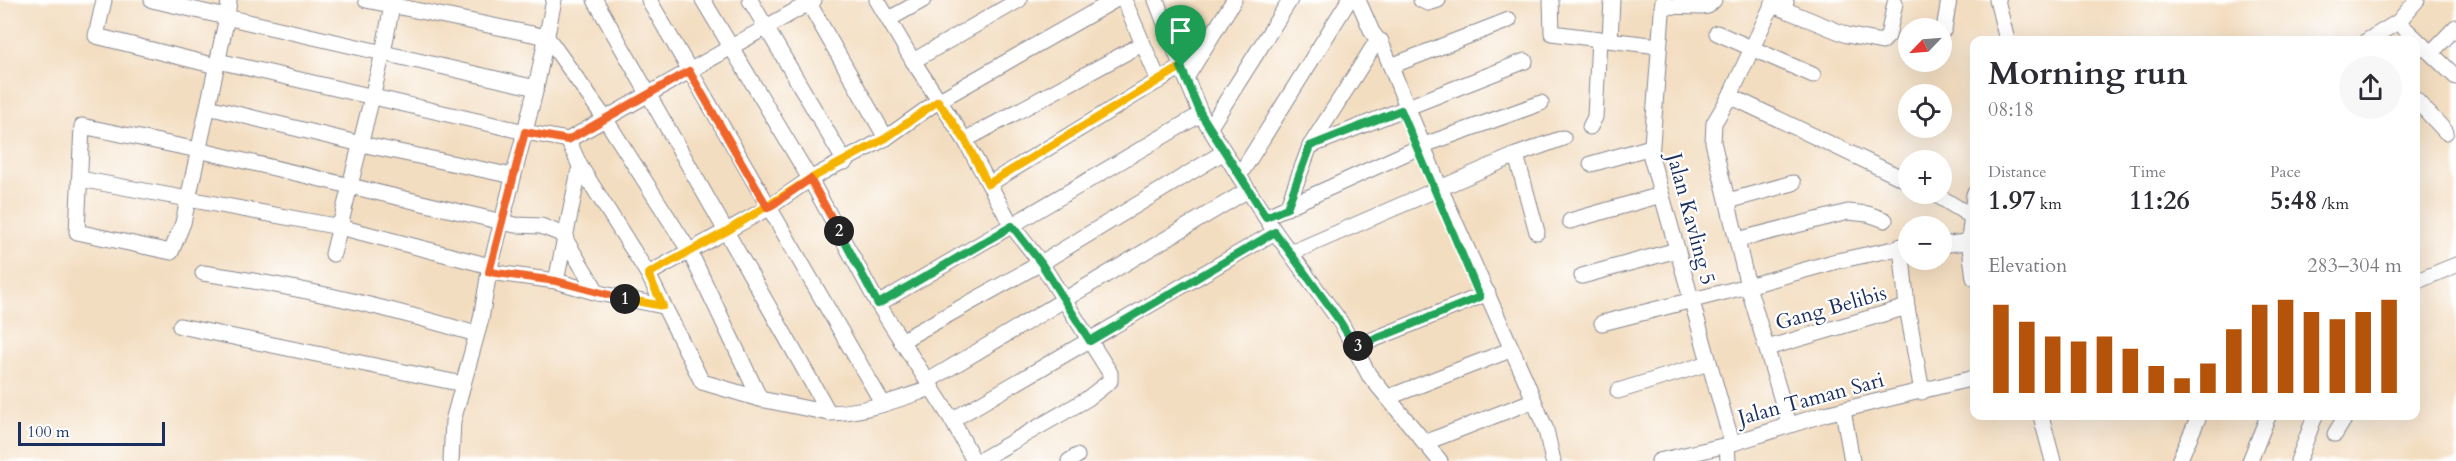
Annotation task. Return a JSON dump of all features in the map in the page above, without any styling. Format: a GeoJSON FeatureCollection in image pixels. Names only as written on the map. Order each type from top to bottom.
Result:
{"type":"FeatureCollection","features":[{"type":"Feature","properties":{"kind":"street"},"geometry":{"type":"LineString","coordinates":[[104,0],[96,36],[568,140],[810,1],[886,138]]}},
{"type":"Feature","properties":{"kind":"street"},"geometry":{"type":"LineString","coordinates":[[153,0],[536,88]]}},
{"type":"Feature","properties":{"kind":"street"},"geometry":{"type":"LineString","coordinates":[[229,0],[227,17],[198,150],[183,223],[171,252],[77,232],[82,126],[198,150],[502,222],[548,227],[565,239],[598,293]]}},
{"type":"Feature","properties":{"kind":"street"},"geometry":{"type":"LineString","coordinates":[[366,0],[393,3],[547,37],[606,120],[690,252],[760,399]]}},
{"type":"Feature","properties":{"kind":"street"},"geometry":{"type":"LineString","coordinates":[[451,461],[453,421],[481,319],[490,269],[536,88],[554,0]]}},
{"type":"Feature","properties":{"kind":"street"},"geometry":{"type":"LineString","coordinates":[[595,0],[829,413]]}},
{"type":"Feature","properties":{"kind":"street"},"geometry":{"type":"LineString","coordinates":[[649,0],[883,404]]}},
{"type":"Feature","properties":{"kind":"street"},"geometry":{"type":"LineString","coordinates":[[703,0],[810,179],[878,304],[952,420],[974,461]]}},
{"type":"Feature","properties":{"kind":"street"},"geometry":{"type":"LineString","coordinates":[[750,0],[845,162]]}},
{"type":"Feature","properties":{"kind":"street"},"geometry":{"type":"LineString","coordinates":[[877,0],[913,62],[965,140],[1012,226],[1041,263],[1110,373],[1110,381],[1087,399],[979,461]]}},
{"type":"Feature","properties":{"kind":"street"},"geometry":{"type":"LineString","coordinates":[[889,19],[923,0]]}},
{"type":"Feature","properties":{"kind":"street"},"geometry":{"type":"LineString","coordinates":[[913,62],[1018,0]]}},
{"type":"Feature","properties":{"kind":"street"},"geometry":{"type":"LineString","coordinates":[[648,274],[768,208],[810,179],[886,138],[938,101],[1115,0]]}},
{"type":"Feature","properties":{"kind":"street"},"geometry":{"type":"LineString","coordinates":[[1124,0],[1159,81]]}},
{"type":"Feature","properties":{"kind":"street"},"geometry":{"type":"LineString","coordinates":[[1156,0],[1183,73],[1205,121],[1224,152],[1275,232],[1341,323],[1369,375],[1440,461]]}},
{"type":"Feature","properties":{"kind":"street"},"geometry":{"type":"LineString","coordinates":[[988,184],[1159,81],[1183,73],[1234,0]]}},
{"type":"Feature","properties":{"kind":"street"},"geometry":{"type":"LineString","coordinates":[[878,304],[1012,226],[1205,121],[1290,0]]}},
{"type":"Feature","properties":{"kind":"street"},"geometry":{"type":"LineString","coordinates":[[1239,176],[1349,0]]}},
{"type":"Feature","properties":{"kind":"street"},"geometry":{"type":"LineString","coordinates":[[1358,0],[1437,189],[1546,430],[1553,461]]}},
{"type":"Feature","properties":{"kind":"street"},"geometry":{"type":"LineString","coordinates":[[1421,0],[1428,3],[1438,0]]}},
{"type":"Feature","properties":{"kind":"street"},"geometry":{"type":"LineString","coordinates":[[1551,0],[1552,33],[1659,46]]}},
{"type":"Feature","properties":{"kind":"street"},"geometry":{"type":"LineString","coordinates":[[1590,128],[1595,117],[1612,0]]}},
{"type":"Feature","properties":{"kind":"street"},"geometry":{"type":"LineString","coordinates":[[1663,3],[1703,7],[1708,6],[1714,0]]}},
{"type":"Feature","properties":{"kind":"street"},"geometry":{"type":"LineString","coordinates":[[1946,18],[1949,0]]}},
{"type":"Feature","properties":{"kind":"street"},"geometry":{"type":"LineString","coordinates":[[1997,0],[2006,36]]}},
{"type":"Feature","properties":{"kind":"street"},"geometry":{"type":"LineString","coordinates":[[2375,36],[2398,22],[2417,0]]}},
{"type":"Feature","properties":{"kind":"street"},"geometry":{"type":"LineString","coordinates":[[333,254],[383,53],[393,3]]}},
{"type":"Feature","properties":{"kind":"street","name":"Jalan Kavling 5"},"geometry":{"type":"LineString","coordinates":[[1663,3],[1651,147],[1652,165],[1709,363],[1729,444],[1728,461]]}},
{"type":"Feature","properties":{"kind":"street"},"geometry":{"type":"LineString","coordinates":[[1789,424],[1748,286],[1713,142],[1714,123],[1730,96],[1776,3],[1847,35],[1882,42],[1888,36],[1895,3]]}},
{"type":"Feature","properties":{"kind":"street"},"geometry":{"type":"LineString","coordinates":[[1391,66],[1509,20]]}},
{"type":"Feature","properties":{"kind":"street"},"geometry":{"type":"LineString","coordinates":[[2398,22],[2413,36]]}},
{"type":"Feature","properties":{"kind":"street"},"geometry":{"type":"LineString","coordinates":[[2431,53],[2456,27]]}},
{"type":"Feature","properties":{"kind":"street"},"geometry":{"type":"LineString","coordinates":[[1717,33],[1813,75]]}},
{"type":"Feature","properties":{"kind":"street"},"geometry":{"type":"LineString","coordinates":[[1376,39],[1391,66],[1404,108]]}},
{"type":"Feature","properties":{"kind":"street"},"geometry":{"type":"LineString","coordinates":[[1287,208],[1310,146],[1376,39]]}},
{"type":"Feature","properties":{"kind":"street"},"geometry":{"type":"LineString","coordinates":[[2420,43],[2456,77]]}},
{"type":"Feature","properties":{"kind":"street"},"geometry":{"type":"LineString","coordinates":[[965,140],[1142,44]]}},
{"type":"Feature","properties":{"kind":"street"},"geometry":{"type":"LineString","coordinates":[[1310,146],[1526,61]]}},
{"type":"Feature","properties":{"kind":"street"},"geometry":{"type":"LineString","coordinates":[[1730,96],[1898,176]]}},
{"type":"Feature","properties":{"kind":"street"},"geometry":{"type":"LineString","coordinates":[[1266,217],[1420,147],[1541,103]]}},
{"type":"Feature","properties":{"kind":"street"},"geometry":{"type":"LineString","coordinates":[[2420,104],[2446,132]]}},
{"type":"Feature","properties":{"kind":"street"},"geometry":{"type":"LineString","coordinates":[[208,107],[360,144],[513,176]]}},
{"type":"Feature","properties":{"kind":"street"},"geometry":{"type":"LineString","coordinates":[[1291,253],[1516,155],[1563,138]]}},
{"type":"Feature","properties":{"kind":"street"},"geometry":{"type":"LineString","coordinates":[[568,140],[580,166],[648,274],[702,382],[760,399],[829,413],[842,413],[883,404],[930,385],[1248,190]]}},
{"type":"Feature","properties":{"kind":"street"},"geometry":{"type":"LineString","coordinates":[[1591,164],[1651,147]]}},
{"type":"Feature","properties":{"kind":"street"},"geometry":{"type":"LineString","coordinates":[[901,341],[1041,263],[1224,152]]}},
{"type":"Feature","properties":{"kind":"street"},"geometry":{"type":"LineString","coordinates":[[1516,155],[1537,232]]}},
{"type":"Feature","properties":{"kind":"street"},"geometry":{"type":"LineString","coordinates":[[556,281],[580,166]]}},
{"type":"Feature","properties":{"kind":"street"},"geometry":{"type":"LineString","coordinates":[[80,179],[340,227],[490,269],[556,281],[598,293],[663,306]]}},
{"type":"Feature","properties":{"kind":"street"},"geometry":{"type":"LineString","coordinates":[[1728,201],[1793,183]]}},
{"type":"Feature","properties":{"kind":"street"},"geometry":{"type":"LineString","coordinates":[[1570,221],[1661,195]]}},
{"type":"Feature","properties":{"kind":"street"},"geometry":{"type":"LineString","coordinates":[[1951,204],[1970,215]]}},
{"type":"Feature","properties":{"kind":"street"},"geometry":{"type":"LineString","coordinates":[[1737,240],[1848,212],[1868,214],[1885,220]]}},
{"type":"Feature","properties":{"kind":"street"},"geometry":{"type":"LineString","coordinates":[[952,420],[1275,232]]}},
{"type":"Feature","properties":{"kind":"street"},"geometry":{"type":"LineString","coordinates":[[1952,244],[1970,241]]}},
{"type":"Feature","properties":{"kind":"street"},"geometry":{"type":"LineString","coordinates":[[1602,323],[1898,248]]}},
{"type":"Feature","properties":{"kind":"street"},"geometry":{"type":"LineString","coordinates":[[1582,276],[1677,250]]}},
{"type":"Feature","properties":{"kind":"street"},"geometry":{"type":"LineString","coordinates":[[2420,280],[2456,265]]}},
{"type":"Feature","properties":{"kind":"street"},"geometry":{"type":"LineString","coordinates":[[1906,270],[1907,308],[1922,392]]}},
{"type":"Feature","properties":{"kind":"street"},"geometry":{"type":"LineString","coordinates":[[203,273],[260,281],[430,320],[476,334]]}},
{"type":"Feature","properties":{"kind":"street"},"geometry":{"type":"LineString","coordinates":[[1355,347],[1484,295]]}},
{"type":"Feature","properties":{"kind":"street","name":"Gang Belibis"},"geometry":{"type":"LineString","coordinates":[[1767,348],[1907,308]]}},
{"type":"Feature","properties":{"kind":"street"},"geometry":{"type":"LineString","coordinates":[[1498,325],[1505,352],[1523,382],[1527,403],[1538,431],[1547,441]]}},
{"type":"Feature","properties":{"kind":"street"},"geometry":{"type":"LineString","coordinates":[[180,326],[463,384]]}},
{"type":"Feature","properties":{"kind":"street"},"geometry":{"type":"LineString","coordinates":[[1389,397],[1505,352]]}},
{"type":"Feature","properties":{"kind":"street"},"geometry":{"type":"LineString","coordinates":[[1618,391],[1709,363]]}},
{"type":"Feature","properties":{"kind":"street","name":"Jalan Taman Sari"},"geometry":{"type":"LineString","coordinates":[[1659,461],[1729,444],[1789,424],[1970,379]]}},
{"type":"Feature","properties":{"kind":"street"},"geometry":{"type":"LineString","coordinates":[[1424,443],[1527,403]]}},
{"type":"Feature","properties":{"kind":"street"},"geometry":{"type":"LineString","coordinates":[[1843,410],[1852,461]]}},
{"type":"Feature","properties":{"kind":"street"},"geometry":{"type":"LineString","coordinates":[[2042,420],[2053,461]]}},
{"type":"Feature","properties":{"kind":"street"},"geometry":{"type":"LineString","coordinates":[[2179,461],[2197,420]]}},
{"type":"Feature","properties":{"kind":"street"},"geometry":{"type":"LineString","coordinates":[[2250,461],[2266,420]]}},
{"type":"Feature","properties":{"kind":"street"},"geometry":{"type":"LineString","coordinates":[[2298,461],[2313,420]]}},
{"type":"Feature","properties":{"kind":"street"},"geometry":{"type":"LineString","coordinates":[[2335,434],[2344,420]]}},
{"type":"Feature","properties":{"kind":"route"},"geometry":{"type":"LineString","coordinates":[[1181,67],[988,184],[965,140],[938,101],[886,138],[810,179],[768,208],[648,274],[663,306],[598,293],[556,281],[489,272],[525,132],[568,140],[689,71],[768,208],[810,179],[878,304],[1012,226],[1041,263],[1090,341],[1275,232],[1341,323],[1355,347],[1480,297],[1401,110],[1310,146],[1287,208],[1266,217],[1201,114],[1181,67]]}}]}
